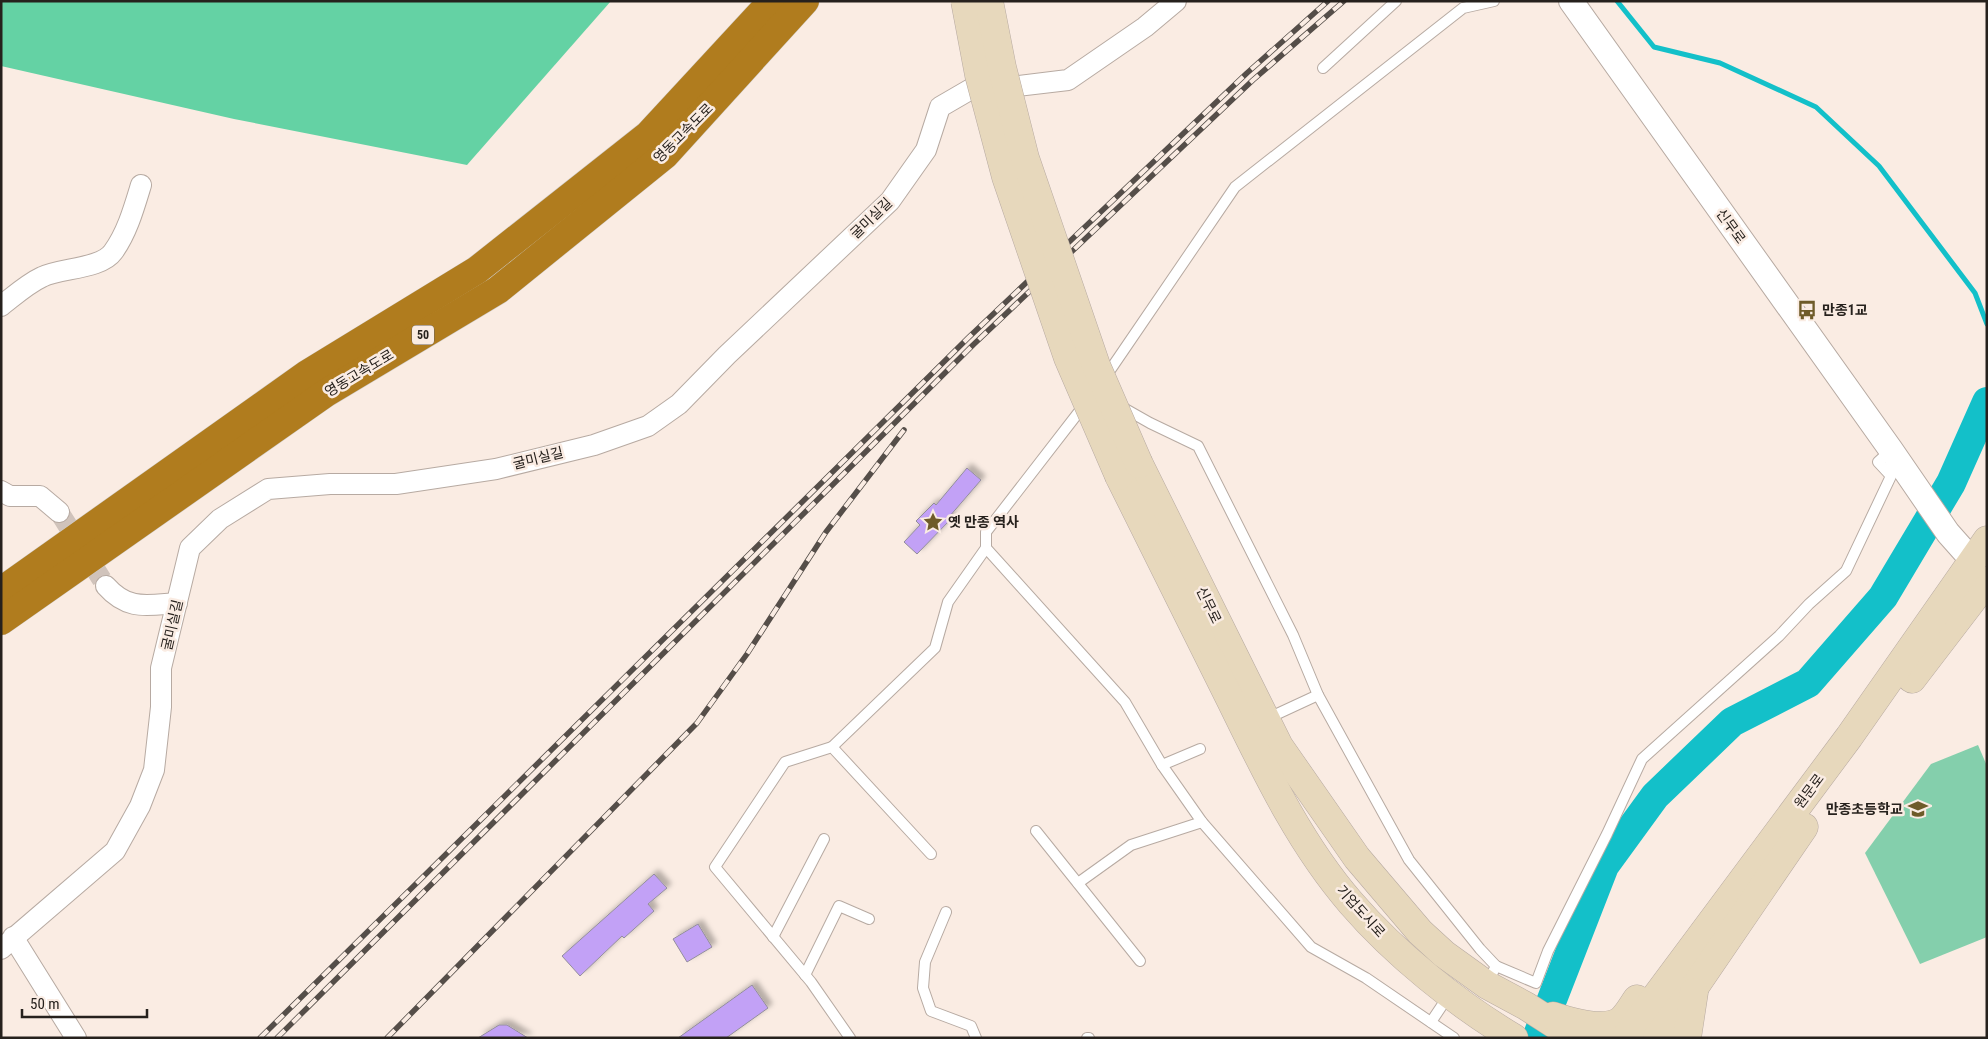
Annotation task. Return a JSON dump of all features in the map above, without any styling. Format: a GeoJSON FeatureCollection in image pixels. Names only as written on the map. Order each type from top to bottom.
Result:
{"type":"FeatureCollection","features":[{"type":"Feature","properties":{"kind":"highway","name":"영동고속도로"},"geometry":{"type":"LineString","coordinates":[[1,591],[307,374],[476,270],[648,135],[772,1]]}},
{"type":"Feature","properties":{"kind":"highway","name":"영동고속도로"},"geometry":{"type":"LineString","coordinates":[[1,621],[326,393],[498,290],[665,155],[805,1]]}},
{"type":"Feature","properties":{"kind":"main road"},"geometry":{"type":"LineString","coordinates":[[965,1],[979,75],[1006,176],[1068,358],[1129,470]]}},
{"type":"Feature","properties":{"kind":"main road"},"geometry":{"type":"LineString","coordinates":[[989,1],[1002,67],[1031,176],[1096,365],[1129,470]]}},
{"type":"Feature","properties":{"kind":"main road","name":"신무로"},"geometry":{"type":"LineString","coordinates":[[1129,470],[1269,750]]}},
{"type":"Feature","properties":{"kind":"main road","name":"원문로"},"geometry":{"type":"LineString","coordinates":[[1618,1031],[1622,1020],[1743,861],[1765,849],[1983,563]]}},
{"type":"Feature","properties":{"kind":"main road","name":"원문로"},"geometry":{"type":"LineString","coordinates":[[1657,1038],[1694,988],[1983,563]]}},
{"type":"Feature","properties":{"kind":"main road"},"geometry":{"type":"LineString","coordinates":[[1269,750],[1398,908],[1420,932],[1444,954],[1491,976],[1526,1006],[1576,1038]]}},
{"type":"Feature","properties":{"kind":"main road","name":"기업도시로"},"geometry":{"type":"LineString","coordinates":[[1269,750],[1288,813],[1323,867],[1351,903],[1379,933],[1417,968],[1509,1036]]}},
{"type":"Feature","properties":{"kind":"main road"},"geometry":{"type":"LineString","coordinates":[[1687,1038],[1694,988]]}},
{"type":"Feature","properties":{"kind":"main road"},"geometry":{"type":"LineString","coordinates":[[1526,1006],[1577,1025],[1618,1031]]}},
{"type":"Feature","properties":{"kind":"street","name":"굴미실길"},"geometry":{"type":"LineString","coordinates":[[76,1038],[7,943],[115,851],[140,806],[154,770],[161,707],[161,668],[190,548],[220,519],[268,489],[330,484],[396,484],[496,469],[594,445],[648,426],[679,404],[727,355],[890,201],[926,150],[940,107],[971,89],[1001,88],[1068,80],[1145,27],[1176,1]]}},
{"type":"Feature","properties":{"kind":"street","name":"신무로"},"geometry":{"type":"LineString","coordinates":[[1571,1],[1948,533],[1983,563]]}},
{"type":"Feature","properties":{"kind":"street"},"geometry":{"type":"LineString","coordinates":[[1,306],[42,277],[93,265],[112,254],[129,222],[141,185]]}},
{"type":"Feature","properties":{"kind":"street"},"geometry":{"type":"LineString","coordinates":[[1,492],[10,496],[40,496],[58,512]]}},
{"type":"Feature","properties":{"kind":"street"},"geometry":{"type":"LineString","coordinates":[[106,586],[116,598],[136,605],[177,603]]}},
{"type":"Feature","properties":{"kind":"lane"},"geometry":{"type":"LineString","coordinates":[[1323,68],[1396,1]]}},
{"type":"Feature","properties":{"kind":"lane"},"geometry":{"type":"LineString","coordinates":[[850,1038],[805,974],[715,867],[786,762],[832,747],[935,648],[948,602],[986,548],[986,532],[1113,368],[1235,187],[1463,8],[1494,1]]}},
{"type":"Feature","properties":{"kind":"lane"},"geometry":{"type":"LineString","coordinates":[[1095,391],[1150,423],[1198,446],[1292,634],[1318,695],[1409,860],[1480,950],[1491,976],[1536,983],[1548,951],[1608,834],[1642,759],[1764,650],[1809,604],[1846,571],[1891,476],[1878,462],[1891,450]]}},
{"type":"Feature","properties":{"kind":"lane"},"geometry":{"type":"LineString","coordinates":[[986,548],[1125,702],[1162,765],[1202,822],[1311,947],[1366,978],[1454,1038]]}},
{"type":"Feature","properties":{"kind":"lane"},"geometry":{"type":"LineString","coordinates":[[1277,714],[1318,695]]}},
{"type":"Feature","properties":{"kind":"lane"},"geometry":{"type":"LineString","coordinates":[[832,747],[931,854]]}},
{"type":"Feature","properties":{"kind":"lane"},"geometry":{"type":"LineString","coordinates":[[1162,765],[1200,749]]}},
{"type":"Feature","properties":{"kind":"lane"},"geometry":{"type":"LineString","coordinates":[[1078,883],[1131,845],[1202,822]]}},
{"type":"Feature","properties":{"kind":"lane"},"geometry":{"type":"LineString","coordinates":[[1036,831],[1140,961]]}},
{"type":"Feature","properties":{"kind":"lane"},"geometry":{"type":"LineString","coordinates":[[773,937],[824,839]]}},
{"type":"Feature","properties":{"kind":"lane"},"geometry":{"type":"LineString","coordinates":[[805,974],[839,906],[869,919]]}},
{"type":"Feature","properties":{"kind":"lane"},"geometry":{"type":"LineString","coordinates":[[946,912],[925,962],[923,988],[931,1011],[971,1026],[976,1038]]}},
{"type":"Feature","properties":{"kind":"lane"},"geometry":{"type":"LineString","coordinates":[[1431,1022],[1450,993]]}},
{"type":"Feature","properties":{"kind":"green space"},"geometry":{"type":"Polygon","coordinates":[[[1,1],[611,1],[467,165],[234,119],[1,66],[1,1]]]}},
{"type":"Feature","properties":{"kind":"green space"},"geometry":{"type":"Polygon","coordinates":[[[1978,745],[1987,766],[1987,937],[1920,964],[1865,853],[1931,764],[1978,745]]]}},
{"type":"Feature","properties":{"kind":"building"},"geometry":{"type":"Polygon","coordinates":[[[967,468],[981,480],[949,517],[951,519],[917,554],[904,542],[920,525],[916,521],[934,503],[936,505],[967,468]]]}},
{"type":"Feature","properties":{"kind":"building"},"geometry":{"type":"Polygon","coordinates":[[[654,874],[667,888],[648,904],[654,911],[624,938],[622,936],[580,976],[562,956],[654,874]]]}},
{"type":"Feature","properties":{"kind":"building"},"geometry":{"type":"Polygon","coordinates":[[[698,924],[712,947],[687,962],[673,939],[698,924]]]}},
{"type":"Feature","properties":{"kind":"building"},"geometry":{"type":"Polygon","coordinates":[[[752,985],[768,1008],[726,1038],[678,1038],[752,985]]]}},
{"type":"Feature","properties":{"kind":"building"},"geometry":{"type":"Polygon","coordinates":[[[499,1025],[507,1025],[528,1038],[478,1038],[499,1025]]]}},
{"type":"Feature","properties":{"kind":"waterway"},"geometry":{"type":"LineString","coordinates":[[1617,1],[1654,47],[1720,63],[1816,107],[1879,166],[1975,293],[1987,324]]}},
{"type":"Feature","properties":{"kind":"waterway"},"geometry":{"type":"LineString","coordinates":[[1537,1038],[1604,866],[1655,796],[1732,722],[1808,683],[1883,597],[1951,483],[1987,402]]}},
{"type":"Feature","properties":{"kind":"tunnel"},"geometry":{"type":"LineString","coordinates":[[59,512],[106,586]]}},
{"type":"Feature","properties":{"kind":"railway"},"geometry":{"type":"LineString","coordinates":[[260,1038],[968,338],[1247,73],[1328,1]]}},
{"type":"Feature","properties":{"kind":"railway"},"geometry":{"type":"LineString","coordinates":[[277,1038],[973,345],[1253,80],[1344,1]]}},
{"type":"Feature","properties":{"kind":"railway"},"geometry":{"type":"LineString","coordinates":[[387,1038],[697,723],[747,654],[826,532],[904,430]]}},
{"type":"Feature","properties":{"kind":"place","name":"만종1교"},"geometry":{"type":"Point","coordinates":[1807,310]}},
{"type":"Feature","properties":{"kind":"place","name":"옛 만종 역사"},"geometry":{"type":"Point","coordinates":[933,522]}},
{"type":"Feature","properties":{"kind":"place","name":"만종초등학교"},"geometry":{"type":"Point","coordinates":[1918,809]}}]}
